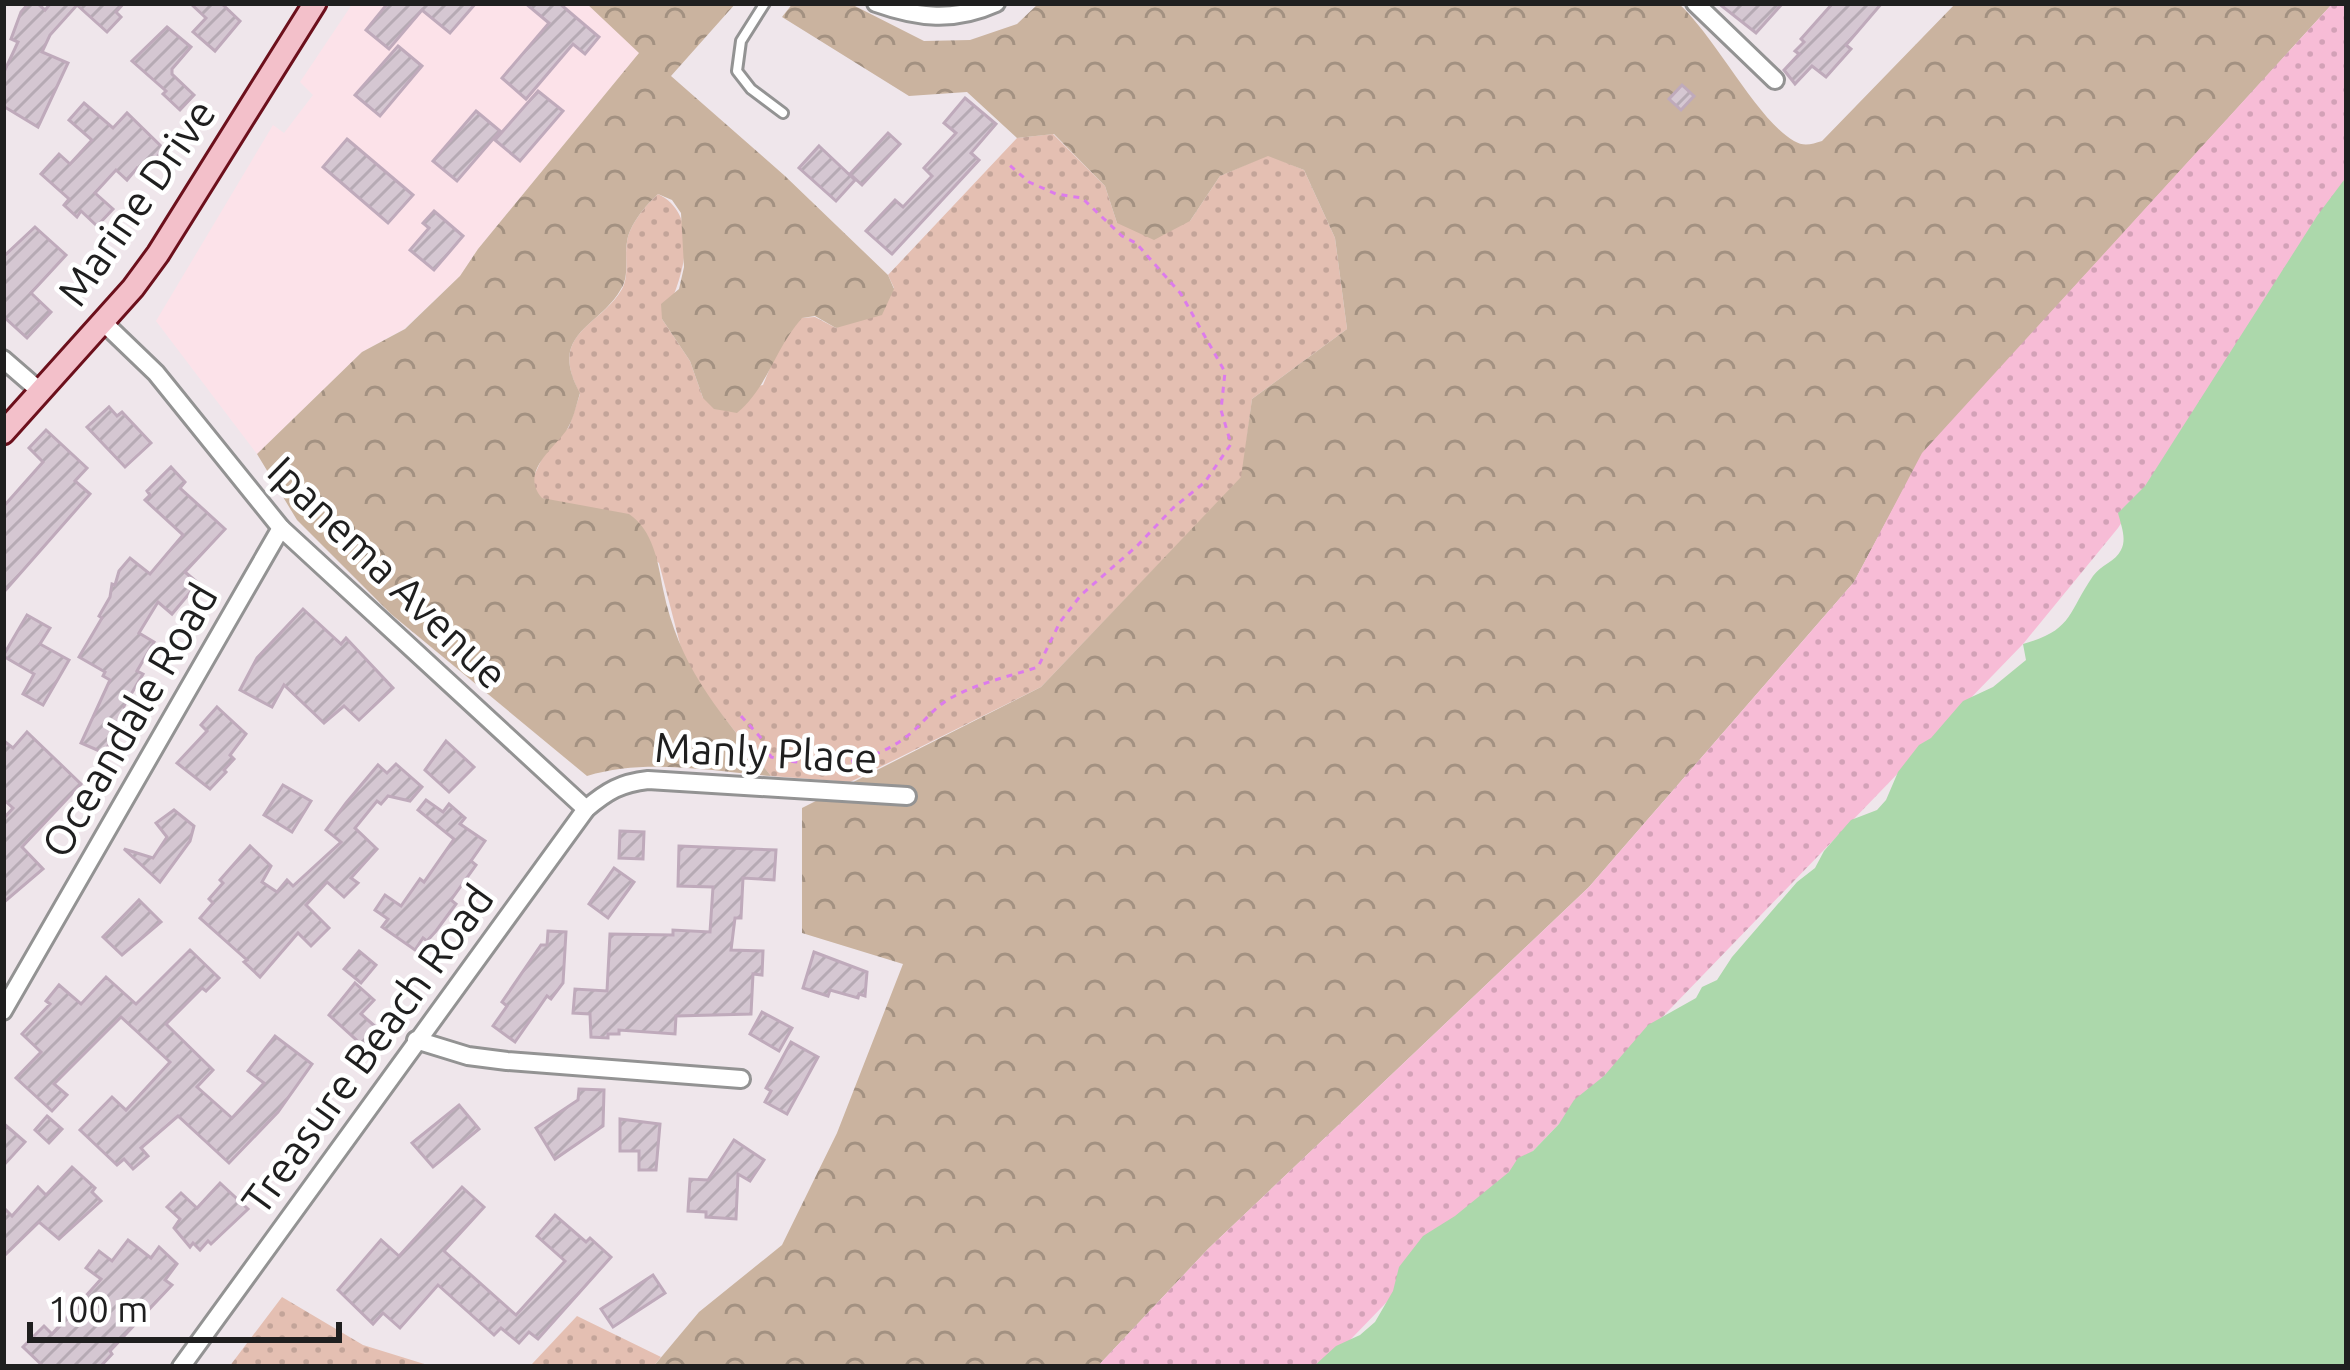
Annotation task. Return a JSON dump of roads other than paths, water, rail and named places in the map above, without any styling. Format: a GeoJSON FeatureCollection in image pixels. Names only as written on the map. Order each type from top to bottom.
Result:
{"type":"FeatureCollection","features":[{"type":"Feature","properties":{"kind":"street","name":"Marine Drive"},"geometry":{"type":"LineString","coordinates":[[3,433],[104,322],[158,254],[315,3]]}},
{"type":"Feature","properties":{"kind":"street"},"geometry":{"type":"LineString","coordinates":[[876,3],[916,16],[939,17],[959,16],[996,3]]}},
{"type":"Feature","properties":{"kind":"street"},"geometry":{"type":"LineString","coordinates":[[1696,3],[1775,80]]}},
{"type":"Feature","properties":{"kind":"street","name":"Ipanema Avenue"},"geometry":{"type":"LineString","coordinates":[[104,322],[156,373],[281,528],[586,809]]}},
{"type":"Feature","properties":{"kind":"street"},"geometry":{"type":"LineString","coordinates":[[3,358],[41,392]]}},
{"type":"Feature","properties":{"kind":"street","name":"Oceandale Road"},"geometry":{"type":"LineString","coordinates":[[3,1011],[281,528]]}},
{"type":"Feature","properties":{"kind":"street","name":"Manly Place"},"geometry":{"type":"LineString","coordinates":[[621,783],[695,782],[907,796]]}},
{"type":"Feature","properties":{"kind":"street","name":"Treasure Beach Road"},"geometry":{"type":"LineString","coordinates":[[181,1367],[586,809],[621,783]]}},
{"type":"Feature","properties":{"kind":"street"},"geometry":{"type":"LineString","coordinates":[[416,1040],[468,1056],[507,1061],[741,1079]]}},
{"type":"Feature","properties":{"kind":"lane"},"geometry":{"type":"LineString","coordinates":[[765,3],[741,41],[737,71],[751,89],[783,113]]}}]}
